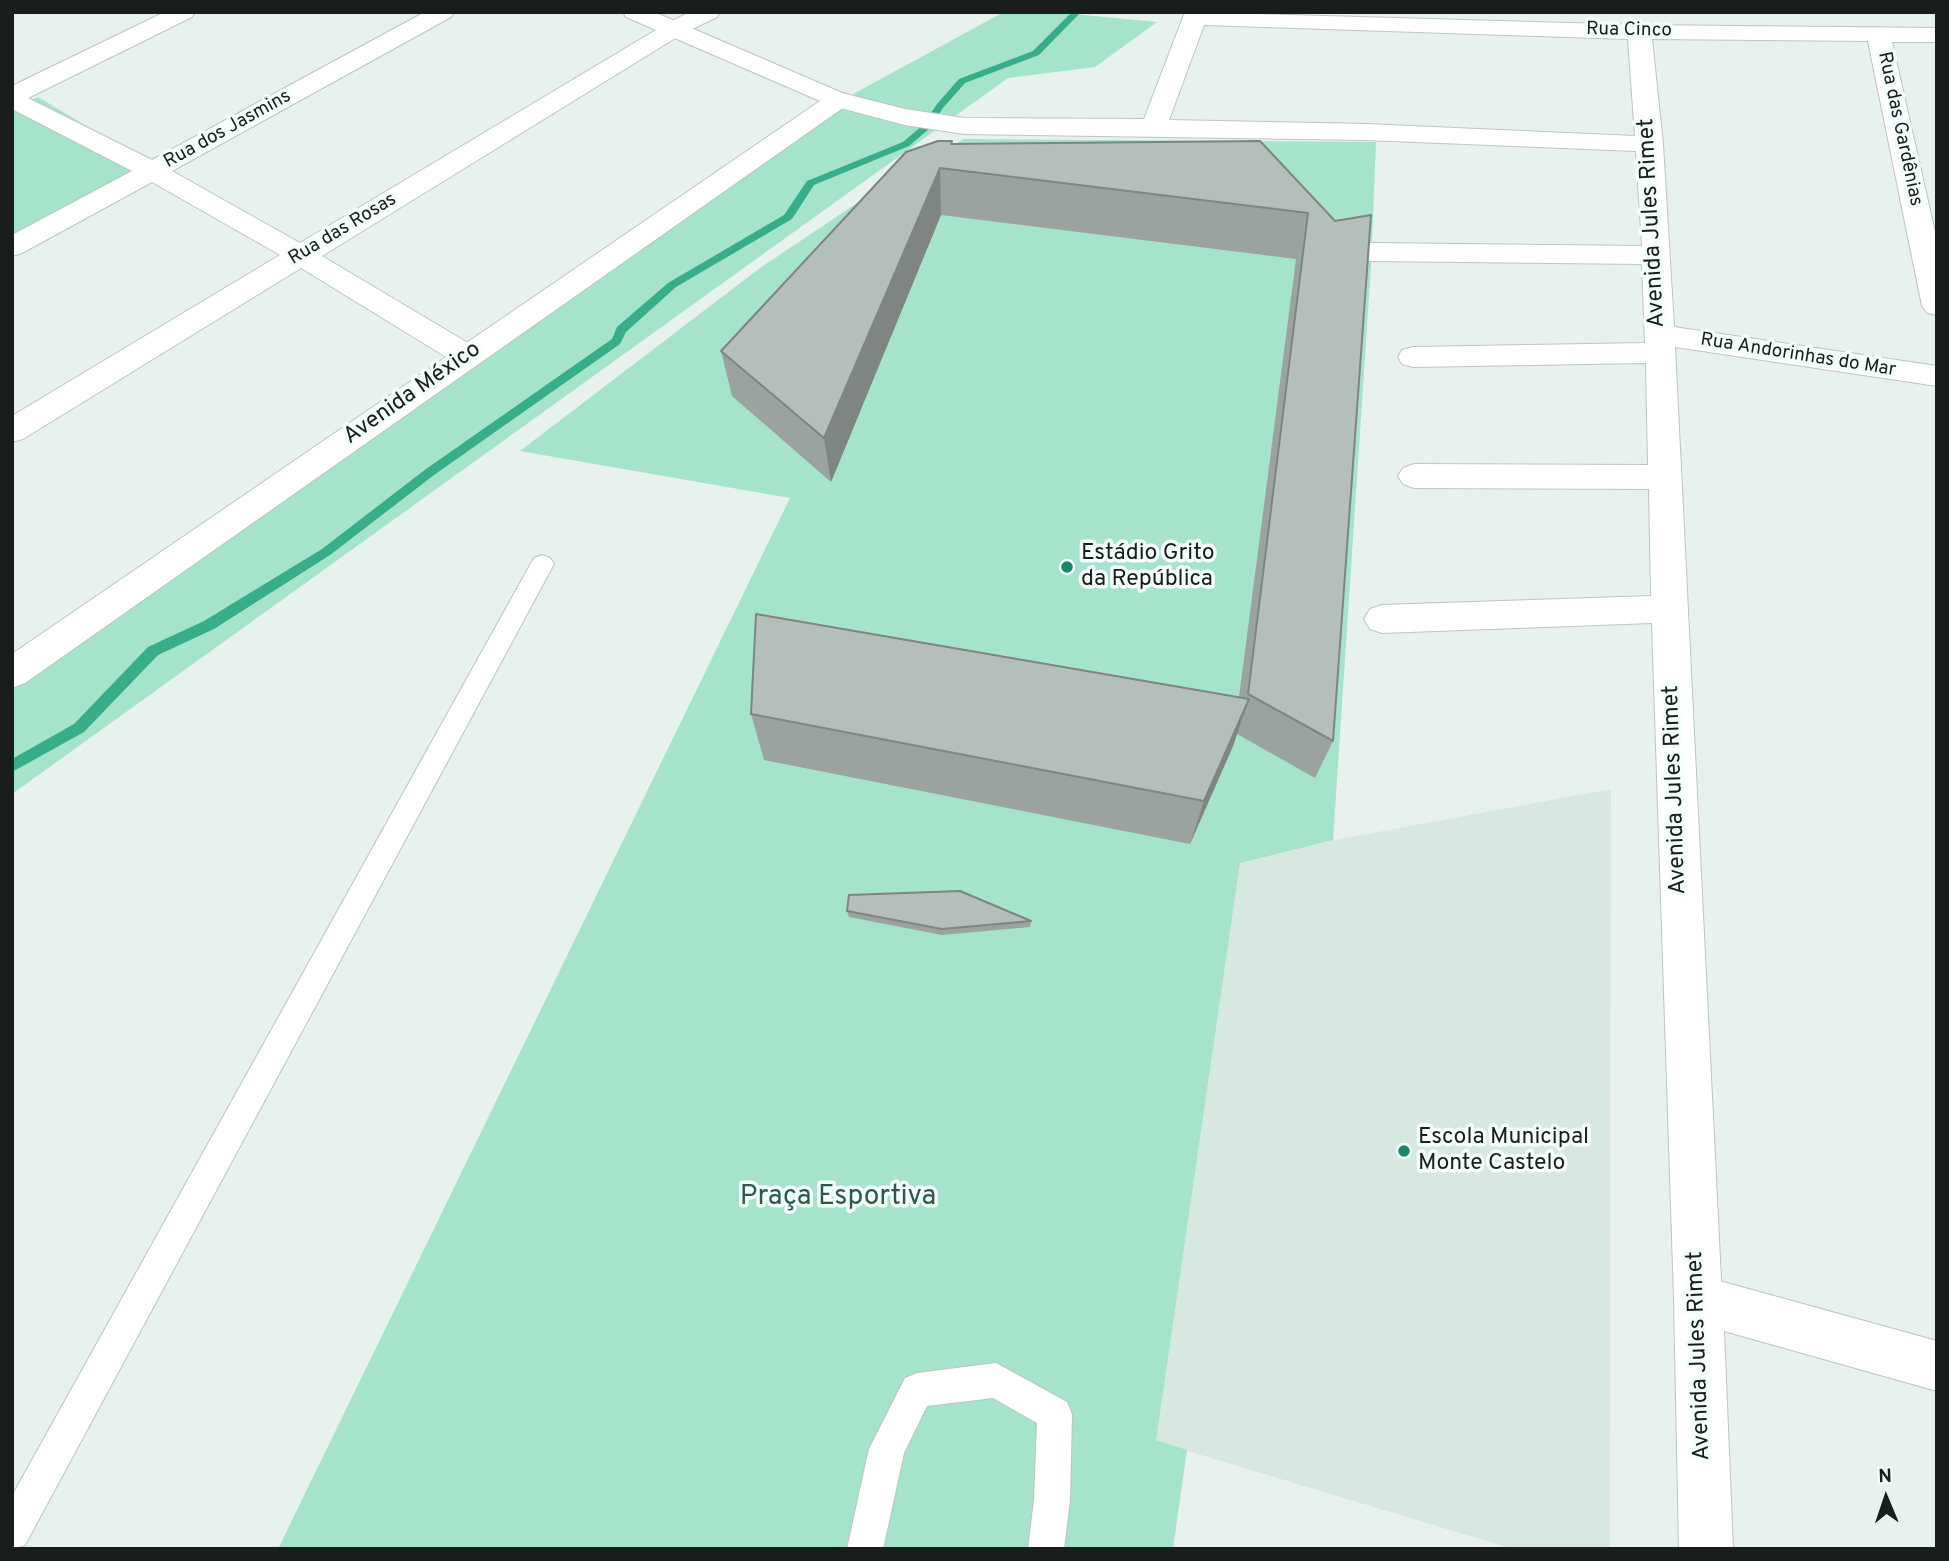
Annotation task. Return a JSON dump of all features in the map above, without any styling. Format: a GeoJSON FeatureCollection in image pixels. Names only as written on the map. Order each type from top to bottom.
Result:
{"type":"FeatureCollection","features":[{"type":"Feature","properties":{"kind":"street"},"geometry":{"type":"LineString","coordinates":[[12,97],[184,12]]}},
{"type":"Feature","properties":{"kind":"street","name":"Rua dos Jasmins"},"geometry":{"type":"LineString","coordinates":[[12,247],[443,12]]}},
{"type":"Feature","properties":{"kind":"street"},"geometry":{"type":"LineString","coordinates":[[634,12],[674,29],[826,108],[964,126],[1367,132],[1650,145]]}},
{"type":"Feature","properties":{"kind":"street","name":"Rua das Rosas"},"geometry":{"type":"LineString","coordinates":[[12,431],[674,29],[709,12]]}},
{"type":"Feature","properties":{"kind":"street"},"geometry":{"type":"LineString","coordinates":[[1154,127],[1196,15]]}},
{"type":"Feature","properties":{"kind":"street","name":"Rua Cinco"},"geometry":{"type":"LineString","coordinates":[[1196,15],[1522,20],[1639,32],[1885,23],[1905,35],[1937,35]]}},
{"type":"Feature","properties":{"kind":"street","name":"Rua das Gardênias"},"geometry":{"type":"LineString","coordinates":[[1885,23],[1937,306]]}},
{"type":"Feature","properties":{"kind":"street","name":"Avenida Jules Rimet"},"geometry":{"type":"LineString","coordinates":[[1639,32],[1650,145],[1660,344],[1706,1549]]}},
{"type":"Feature","properties":{"kind":"street"},"geometry":{"type":"LineString","coordinates":[[12,97],[153,171],[302,256],[467,356]]}},
{"type":"Feature","properties":{"kind":"street","name":"Avenida México"},"geometry":{"type":"LineString","coordinates":[[12,673],[826,108]]}},
{"type":"Feature","properties":{"kind":"street"},"geometry":{"type":"LineString","coordinates":[[1371,252],[1656,255]]}},
{"type":"Feature","properties":{"kind":"street","name":"Rua Andorinhas do Mar"},"geometry":{"type":"LineString","coordinates":[[1413,357],[1660,344],[1937,376]]}},
{"type":"Feature","properties":{"kind":"street"},"geometry":{"type":"LineString","coordinates":[[1415,477],[1664,477]]}},
{"type":"Feature","properties":{"kind":"street"},"geometry":{"type":"LineString","coordinates":[[1382,619],[1669,609]]}},
{"type":"Feature","properties":{"kind":"street"},"geometry":{"type":"LineString","coordinates":[[1698,1298],[1937,1366]]}},
{"type":"Feature","properties":{"kind":"lane"},"geometry":{"type":"LineString","coordinates":[[12,1532],[542,564]]}},
{"type":"Feature","properties":{"kind":"lane"},"geometry":{"type":"LineString","coordinates":[[865,1549],[887,1449],[917,1390],[996,1380],[1055,1414],[1052,1500],[1046,1549]]}},
{"type":"Feature","properties":{"kind":"shaded area","name":"Escola Municipal Monte Castelo"},"geometry":{"type":"Polygon","coordinates":[[[1611,789],[1610,1549],[1513,1549],[1155,1441],[1240,862],[1297,847],[1611,789]]]}},
{"type":"Feature","properties":{"kind":"green space"},"geometry":{"type":"Polygon","coordinates":[[[1004,12],[1052,12],[1157,22],[1095,67],[1008,78],[12,794],[12,679],[855,93],[1004,12]]]}},
{"type":"Feature","properties":{"kind":"green space"},"geometry":{"type":"Polygon","coordinates":[[[38,97],[153,166],[12,240],[12,109],[38,97]]]}},
{"type":"Feature","properties":{"kind":"green space","name":"Praça Esportiva"},"geometry":{"type":"Polygon","coordinates":[[[964,139],[1376,142],[1371,266],[1333,840],[1240,863],[1156,1440],[1187,1450],[1173,1549],[278,1549],[790,498],[520,451],[760,268],[875,191],[964,139]]]}},
{"type":"Feature","properties":{"kind":"building"},"geometry":{"type":"Polygon","coordinates":[[[938,141],[952,141],[951,144],[1260,141],[1335,221],[1371,215],[1333,741],[1248,694],[1308,213],[940,168],[824,438],[721,351],[906,152],[938,141]]]}},
{"type":"Feature","properties":{"kind":"building"},"geometry":{"type":"Polygon","coordinates":[[[756,614],[1249,699],[1204,801],[751,714],[756,614]]]}},
{"type":"Feature","properties":{"kind":"building"},"geometry":{"type":"Polygon","coordinates":[[[960,891],[1031,921],[942,929],[847,911],[849,895],[960,891]]]}},
{"type":"Feature","properties":{"kind":"waterway"},"geometry":{"type":"LineString","coordinates":[[12,766],[79,728],[153,651],[209,625],[326,552],[430,472],[616,341],[621,330],[672,285],[788,217],[810,183],[906,144],[926,127],[962,81],[1036,53],[1077,12]]}},
{"type":"Feature","properties":{"kind":"place","name":"Estádio Grito da República"},"geometry":{"type":"Point","coordinates":[1067,567]}},
{"type":"Feature","properties":{"kind":"place","name":"Escola Municipal Monte Castelo"},"geometry":{"type":"Point","coordinates":[1404,1151]}}]}
